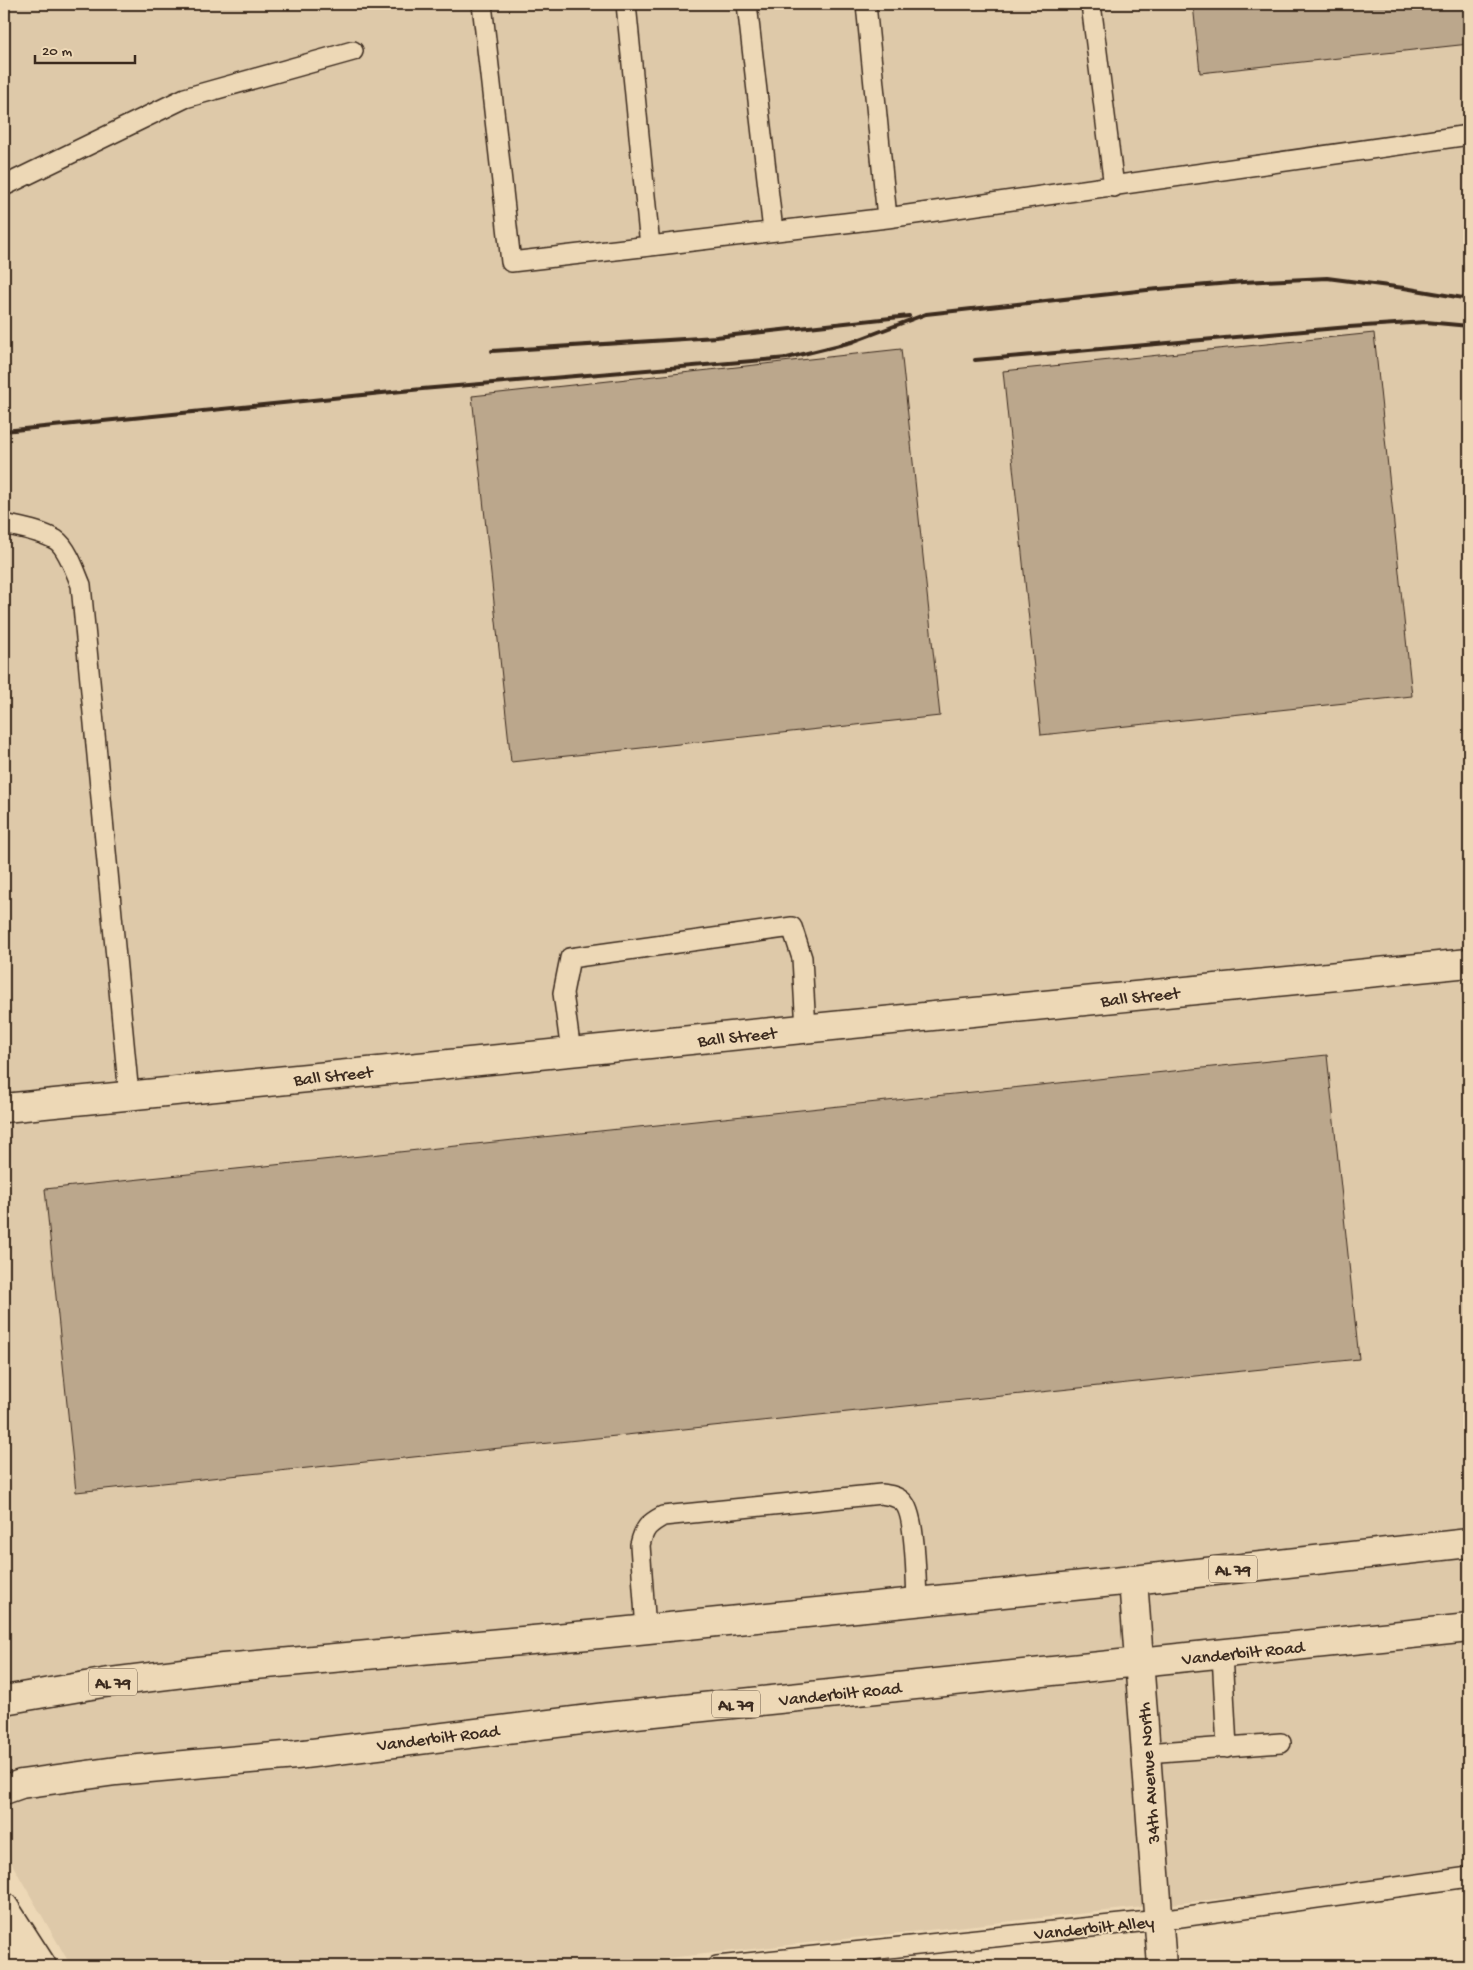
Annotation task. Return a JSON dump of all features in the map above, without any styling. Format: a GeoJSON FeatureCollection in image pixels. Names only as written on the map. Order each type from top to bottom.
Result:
{"type":"FeatureCollection","features":[{"type":"Feature","properties":{"kind":"main road","name":"Ball Street"},"geometry":{"type":"LineString","coordinates":[[4,1108],[1469,963]]}},
{"type":"Feature","properties":{"kind":"main road","name":"AL 79"},"geometry":{"type":"LineString","coordinates":[[4,1700],[103,1683],[223,1668],[646,1630],[1469,1543]]}},
{"type":"Feature","properties":{"kind":"main road","name":"34th Avenue North"},"geometry":{"type":"LineString","coordinates":[[1133,1580],[1162,1966]]}},
{"type":"Feature","properties":{"kind":"main road","name":"Vanderbilt Road"},"geometry":{"type":"LineString","coordinates":[[4,1790],[21,1784],[116,1771],[296,1754],[606,1717],[1469,1628]]}},
{"type":"Feature","properties":{"kind":"main road"},"geometry":{"type":"LineString","coordinates":[[4,1908],[40,1966]]}},
{"type":"Feature","properties":{"kind":"main road"},"geometry":{"type":"LineString","coordinates":[[4,1945],[40,1966]]}},
{"type":"Feature","properties":{"kind":"lane"},"geometry":{"type":"LineString","coordinates":[[482,4],[511,262],[887,218],[1469,135]]}},
{"type":"Feature","properties":{"kind":"lane"},"geometry":{"type":"LineString","coordinates":[[626,4],[650,246]]}},
{"type":"Feature","properties":{"kind":"lane"},"geometry":{"type":"LineString","coordinates":[[747,4],[773,231]]}},
{"type":"Feature","properties":{"kind":"lane"},"geometry":{"type":"LineString","coordinates":[[866,4],[887,218]]}},
{"type":"Feature","properties":{"kind":"lane"},"geometry":{"type":"LineString","coordinates":[[1091,4],[1114,187]]}},
{"type":"Feature","properties":{"kind":"lane"},"geometry":{"type":"LineString","coordinates":[[4,186],[185,98],[353,51]]}},
{"type":"Feature","properties":{"kind":"lane"},"geometry":{"type":"LineString","coordinates":[[4,524],[41,534],[58,541],[71,560],[81,585],[129,1096]]}},
{"type":"Feature","properties":{"kind":"lane"},"geometry":{"type":"LineString","coordinates":[[571,1052],[563,993],[570,958],[792,926],[802,958],[806,1029]]}},
{"type":"Feature","properties":{"kind":"lane"},"geometry":{"type":"LineString","coordinates":[[646,1630],[640,1545],[643,1532],[652,1522],[663,1516],[881,1494],[894,1496],[904,1502],[910,1516],[917,1602]]}},
{"type":"Feature","properties":{"kind":"lane"},"geometry":{"type":"LineString","coordinates":[[1222,1654],[1228,1748]]}},
{"type":"Feature","properties":{"kind":"lane"},"geometry":{"type":"LineString","coordinates":[[1146,1753],[1281,1743]]}},
{"type":"Feature","properties":{"kind":"lane","name":"Vanderbilt Alley"},"geometry":{"type":"LineString","coordinates":[[717,1966],[1159,1920],[1469,1877]]}},
{"type":"Feature","properties":{"kind":"shaded area"},"geometry":{"type":"Polygon","coordinates":[[[4,4],[1469,4],[1469,1872],[593,1966],[71,1966],[4,1850],[4,4]]]}},
{"type":"Feature","properties":{"kind":"building"},"geometry":{"type":"Polygon","coordinates":[[[1193,4],[1469,4],[1469,44],[1200,73],[1193,4]]]}},
{"type":"Feature","properties":{"kind":"building"},"geometry":{"type":"Polygon","coordinates":[[[1374,333],[1412,696],[1041,735],[1003,371],[1374,333]]]}},
{"type":"Feature","properties":{"kind":"building"},"geometry":{"type":"Polygon","coordinates":[[[901,349],[940,716],[511,762],[472,396],[901,349]]]}},
{"type":"Feature","properties":{"kind":"building"},"geometry":{"type":"Polygon","coordinates":[[[1327,1055],[1359,1359],[76,1492],[45,1189],[1327,1055]]]}},
{"type":"Feature","properties":{"kind":"railway"},"geometry":{"type":"LineString","coordinates":[[4,431],[422,389],[787,358],[852,342],[926,314],[1147,290],[1243,282],[1327,278],[1469,299]]}},
{"type":"Feature","properties":{"kind":"railway"},"geometry":{"type":"LineString","coordinates":[[492,351],[716,337],[909,316]]}},
{"type":"Feature","properties":{"kind":"railway"},"geometry":{"type":"LineString","coordinates":[[975,360],[1349,327],[1426,322],[1469,326]]}}]}
